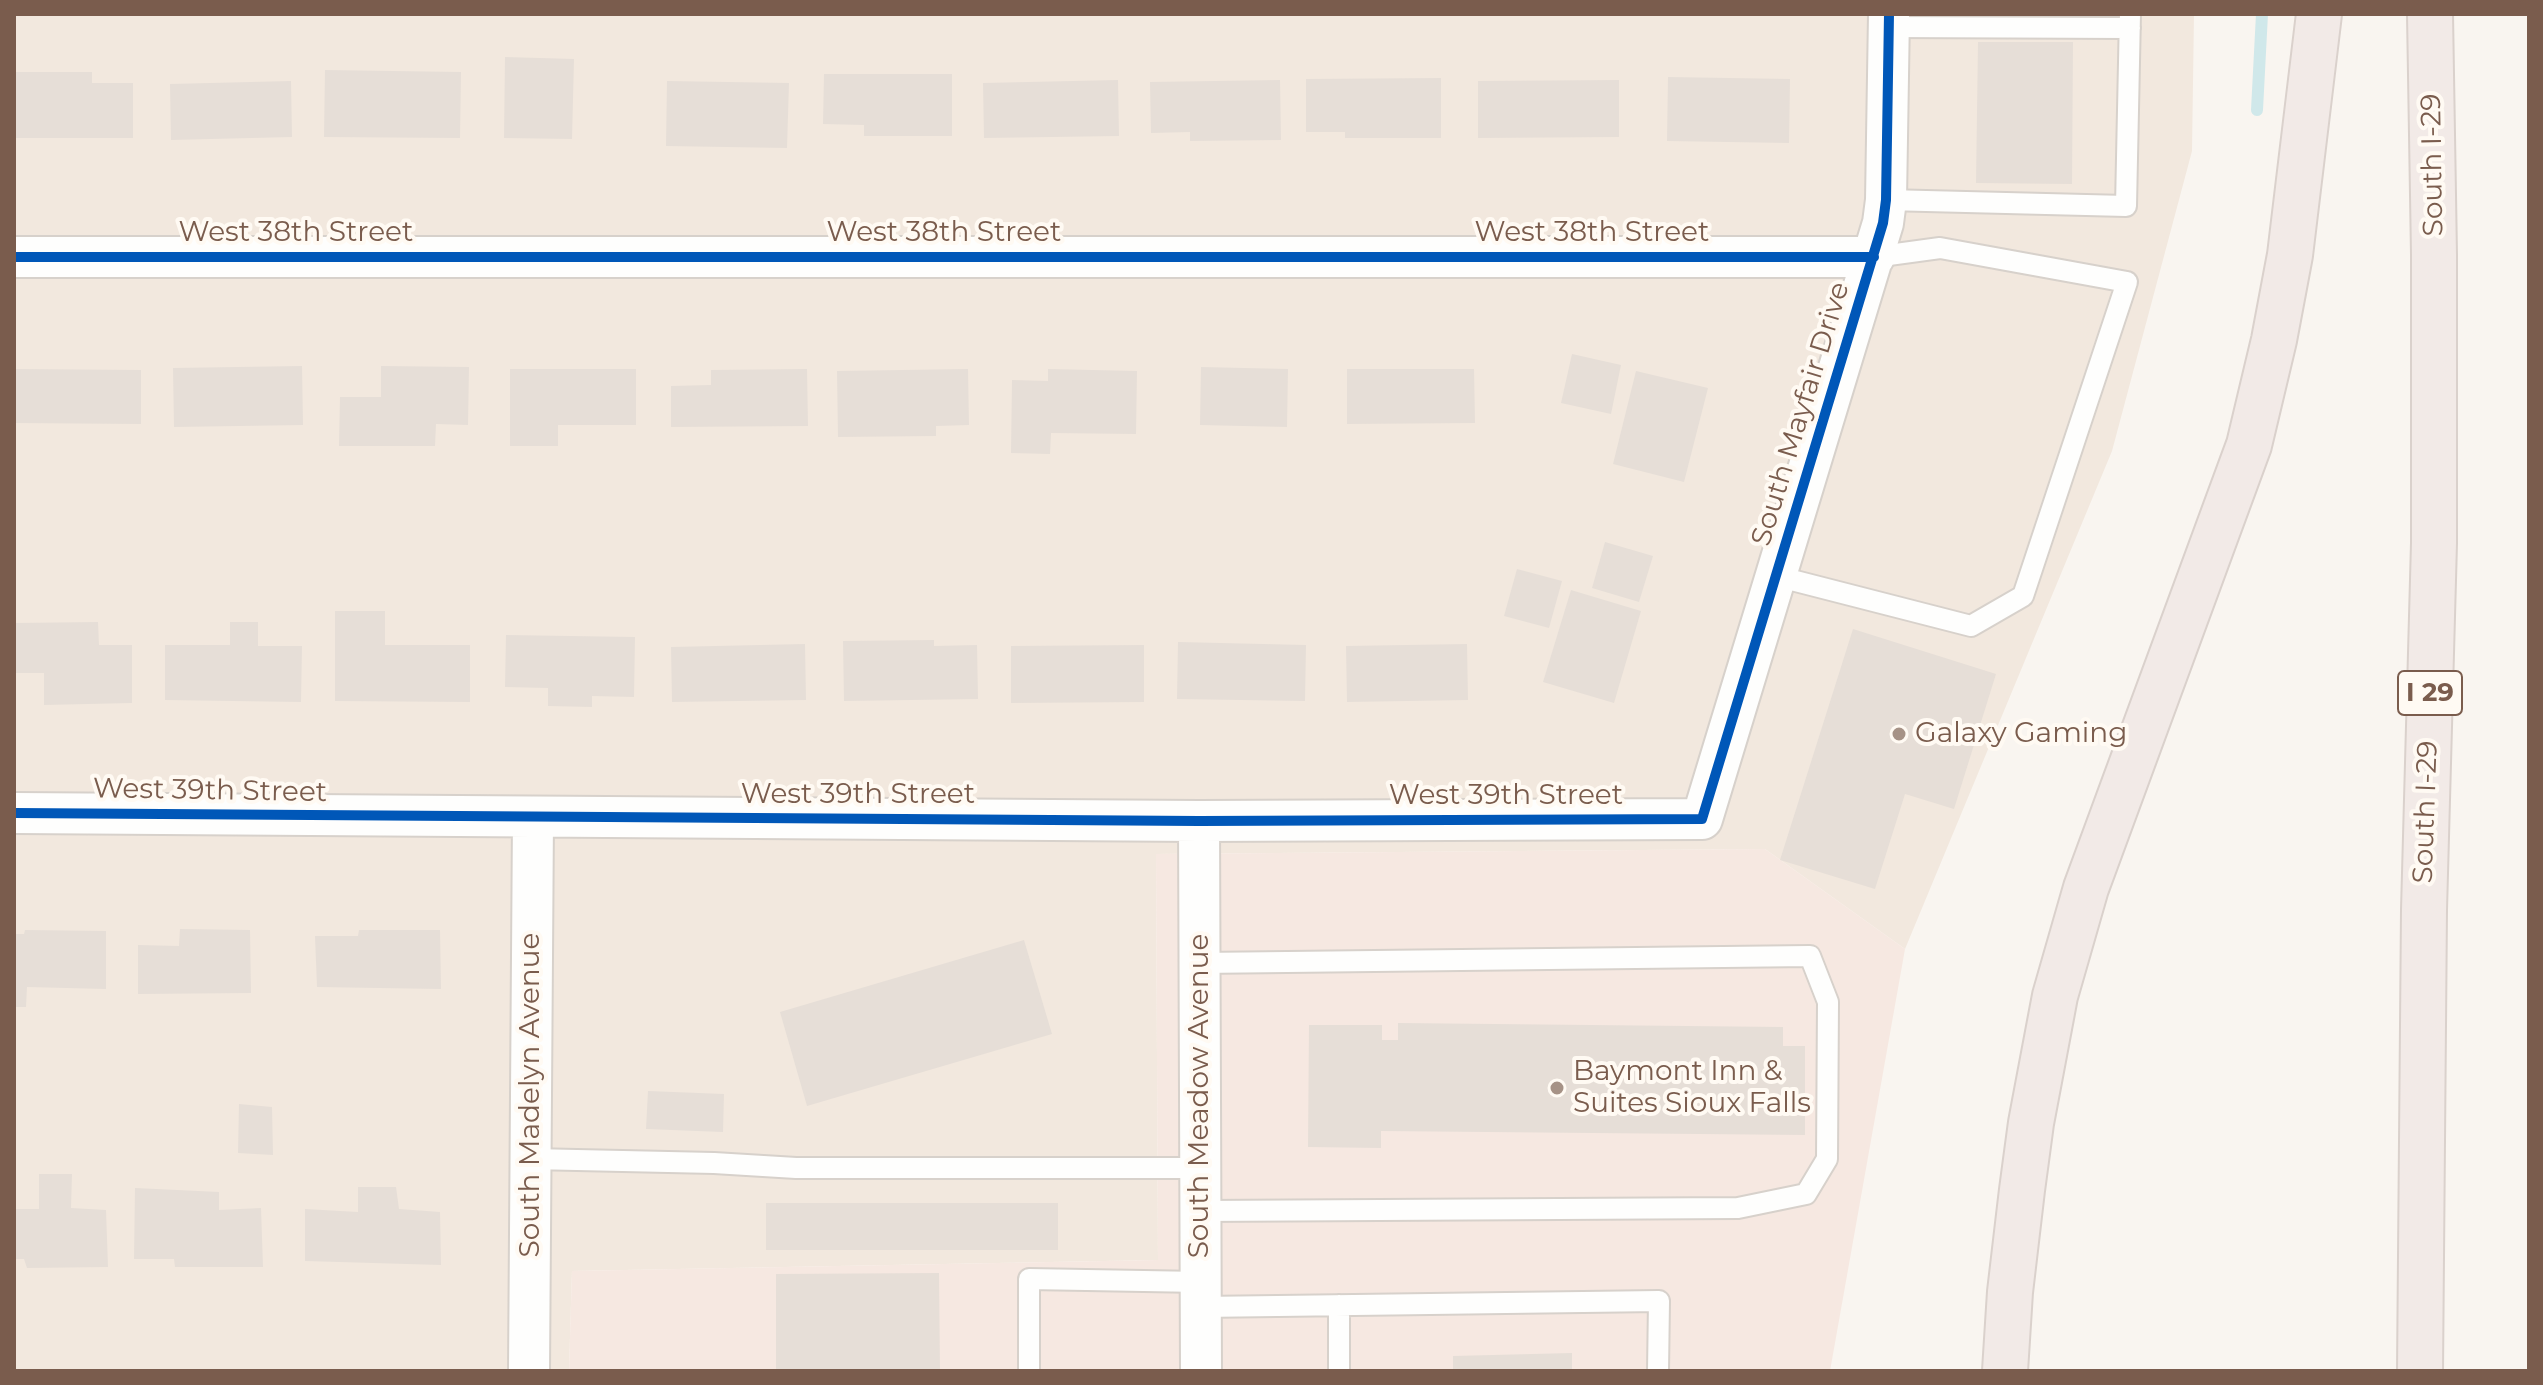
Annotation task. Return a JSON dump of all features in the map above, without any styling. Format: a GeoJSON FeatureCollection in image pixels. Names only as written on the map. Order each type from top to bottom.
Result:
{"type":"FeatureCollection","features":[{"type":"Feature","properties":{"kind":"highway"},"geometry":{"type":"LineString","coordinates":[[2005,1371],[2010,1292],[2022,1190],[2055,996],[2086,888],[2249,445],[2290,255],[2319,14]]}},
{"type":"Feature","properties":{"kind":"highway","name":"South I-29"},"geometry":{"type":"LineString","coordinates":[[2420,1371],[2424,910],[2434,543],[2430,14]]}},
{"type":"Feature","properties":{"kind":"street","name":"South Mayfair Drive"},"geometry":{"type":"LineString","coordinates":[[1702,819],[1883,223],[1889,20]]}},
{"type":"Feature","properties":{"kind":"street","name":"West 38th Street"},"geometry":{"type":"LineString","coordinates":[[14,257],[1874,257]]}},
{"type":"Feature","properties":{"kind":"street","name":"West 39th Street"},"geometry":{"type":"LineString","coordinates":[[14,813],[1199,821],[1702,819]]}},
{"type":"Feature","properties":{"kind":"street","name":"South Madelyn Avenue"},"geometry":{"type":"LineString","coordinates":[[529,1371],[533,818]]}},
{"type":"Feature","properties":{"kind":"street","name":"South Meadow Avenue"},"geometry":{"type":"LineString","coordinates":[[1199,821],[1201,1371]]}},
{"type":"Feature","properties":{"kind":"lane"},"geometry":{"type":"LineString","coordinates":[[1886,200],[2126,206],[2130,21],[1889,20]]}},
{"type":"Feature","properties":{"kind":"lane"},"geometry":{"type":"LineString","coordinates":[[1776,576],[1971,626],[2023,596],[2127,282],[1940,248],[1874,257]]}},
{"type":"Feature","properties":{"kind":"lane"},"geometry":{"type":"LineString","coordinates":[[1200,963],[1810,956],[1828,1002],[1827,1159],[1806,1194],[1738,1208],[1201,1211]]}},
{"type":"Feature","properties":{"kind":"lane"},"geometry":{"type":"LineString","coordinates":[[531,1159],[796,1168],[1201,1168]]}},
{"type":"Feature","properties":{"kind":"lane"},"geometry":{"type":"LineString","coordinates":[[1029,1371],[1029,1279],[1339,1305],[1659,1301],[1658,1371]]}},
{"type":"Feature","properties":{"kind":"lane"},"geometry":{"type":"LineString","coordinates":[[1339,1305],[1339,1371]]}},
{"type":"Feature","properties":{"kind":"shaded area"},"geometry":{"type":"Polygon","coordinates":[[[14,14],[2194,14],[2192,151],[2112,451],[1905,949],[1765,849],[1156,854],[1158,1260],[572,1271],[569,1371],[14,1371],[14,14]]]}},
{"type":"Feature","properties":{"kind":"shaded area"},"geometry":{"type":"Polygon","coordinates":[[[1765,849],[1905,949],[1830,1371],[569,1371],[572,1271],[1158,1260],[1156,854],[1765,849]]]}},
{"type":"Feature","properties":{"kind":"building"},"geometry":{"type":"Polygon","coordinates":[[[1978,42],[2073,42],[2072,184],[1976,183],[1978,42]]]}},
{"type":"Feature","properties":{"kind":"building"},"geometry":{"type":"Polygon","coordinates":[[[505,57],[574,59],[572,139],[504,138],[505,57]]]}},
{"type":"Feature","properties":{"kind":"building"},"geometry":{"type":"Polygon","coordinates":[[[325,70],[461,72],[460,138],[324,137],[325,70]]]}},
{"type":"Feature","properties":{"kind":"building"},"geometry":{"type":"Polygon","coordinates":[[[14,72],[92,72],[92,83],[133,83],[133,138],[14,138],[14,72]]]}},
{"type":"Feature","properties":{"kind":"building"},"geometry":{"type":"Polygon","coordinates":[[[824,74],[952,74],[952,136],[864,136],[864,125],[823,124],[824,74]]]}},
{"type":"Feature","properties":{"kind":"building"},"geometry":{"type":"Polygon","coordinates":[[[1668,77],[1790,79],[1789,143],[1667,141],[1668,77]]]}},
{"type":"Feature","properties":{"kind":"building"},"geometry":{"type":"Polygon","coordinates":[[[1441,78],[1441,138],[1345,138],[1345,132],[1306,132],[1306,79],[1441,78]]]}},
{"type":"Feature","properties":{"kind":"building"},"geometry":{"type":"Polygon","coordinates":[[[1118,80],[1119,136],[984,138],[983,83],[1118,80]]]}},
{"type":"Feature","properties":{"kind":"building"},"geometry":{"type":"Polygon","coordinates":[[[1280,80],[1281,140],[1190,141],[1190,132],[1151,133],[1150,82],[1280,80]]]}},
{"type":"Feature","properties":{"kind":"building"},"geometry":{"type":"Polygon","coordinates":[[[1619,80],[1619,137],[1478,138],[1478,81],[1619,80]]]}},
{"type":"Feature","properties":{"kind":"building"},"geometry":{"type":"Polygon","coordinates":[[[291,81],[292,137],[171,140],[170,84],[291,81]]]}},
{"type":"Feature","properties":{"kind":"building"},"geometry":{"type":"Polygon","coordinates":[[[667,81],[789,83],[787,148],[666,146],[667,81]]]}},
{"type":"Feature","properties":{"kind":"building"},"geometry":{"type":"Polygon","coordinates":[[[1572,354],[1621,365],[1611,414],[1561,403],[1572,354]]]}},
{"type":"Feature","properties":{"kind":"building"},"geometry":{"type":"Polygon","coordinates":[[[302,366],[303,425],[174,427],[173,368],[302,366]]]}},
{"type":"Feature","properties":{"kind":"building"},"geometry":{"type":"Polygon","coordinates":[[[381,366],[469,367],[468,425],[436,424],[435,446],[339,446],[340,397],[381,397],[381,366]]]}},
{"type":"Feature","properties":{"kind":"building"},"geometry":{"type":"Polygon","coordinates":[[[1201,367],[1288,369],[1287,427],[1200,425],[1201,367]]]}},
{"type":"Feature","properties":{"kind":"building"},"geometry":{"type":"Polygon","coordinates":[[[14,369],[141,370],[141,424],[14,423],[14,369]]]}},
{"type":"Feature","properties":{"kind":"building"},"geometry":{"type":"Polygon","coordinates":[[[510,369],[636,369],[636,425],[558,425],[558,446],[510,446],[510,369]]]}},
{"type":"Feature","properties":{"kind":"building"},"geometry":{"type":"Polygon","coordinates":[[[807,369],[808,426],[671,427],[671,386],[711,385],[711,370],[807,369]]]}},
{"type":"Feature","properties":{"kind":"building"},"geometry":{"type":"Polygon","coordinates":[[[968,369],[969,425],[936,426],[936,436],[838,437],[837,371],[968,369]]]}},
{"type":"Feature","properties":{"kind":"building"},"geometry":{"type":"Polygon","coordinates":[[[1048,369],[1137,371],[1136,434],[1051,433],[1050,454],[1011,453],[1012,380],[1048,381],[1048,369]]]}},
{"type":"Feature","properties":{"kind":"building"},"geometry":{"type":"Polygon","coordinates":[[[1347,369],[1474,369],[1475,423],[1347,424],[1347,369]]]}},
{"type":"Feature","properties":{"kind":"building"},"geometry":{"type":"Polygon","coordinates":[[[1636,371],[1708,388],[1684,482],[1613,464],[1636,371]]]}},
{"type":"Feature","properties":{"kind":"building"},"geometry":{"type":"Polygon","coordinates":[[[1605,542],[1653,556],[1639,602],[1592,588],[1605,542]]]}},
{"type":"Feature","properties":{"kind":"building"},"geometry":{"type":"Polygon","coordinates":[[[1517,569],[1562,581],[1549,628],[1504,616],[1517,569]]]}},
{"type":"Feature","properties":{"kind":"building"},"geometry":{"type":"Polygon","coordinates":[[[1571,590],[1641,611],[1614,703],[1543,682],[1571,590]]]}},
{"type":"Feature","properties":{"kind":"building"},"geometry":{"type":"Polygon","coordinates":[[[335,611],[385,611],[385,645],[470,645],[470,702],[335,701],[335,611]]]}},
{"type":"Feature","properties":{"kind":"building"},"geometry":{"type":"Polygon","coordinates":[[[98,622],[99,645],[132,645],[132,703],[44,705],[44,673],[14,673],[14,623],[98,622]]]}},
{"type":"Feature","properties":{"kind":"building"},"geometry":{"type":"Polygon","coordinates":[[[230,622],[258,622],[258,646],[302,646],[301,702],[165,700],[165,645],[230,645],[230,622]]]}},
{"type":"Feature","properties":{"kind":"building","name":"Galaxy Gaming"},"geometry":{"type":"Polygon","coordinates":[[[1853,629],[1996,674],[1954,809],[1905,794],[1875,889],[1780,860],[1853,629]]]}},
{"type":"Feature","properties":{"kind":"building"},"geometry":{"type":"Polygon","coordinates":[[[506,635],[635,637],[634,697],[592,696],[592,707],[548,706],[548,688],[505,687],[506,635]]]}},
{"type":"Feature","properties":{"kind":"building"},"geometry":{"type":"Polygon","coordinates":[[[934,640],[934,646],[977,645],[978,699],[844,701],[843,641],[934,640]]]}},
{"type":"Feature","properties":{"kind":"building"},"geometry":{"type":"Polygon","coordinates":[[[1178,642],[1306,645],[1305,701],[1177,699],[1178,642]]]}},
{"type":"Feature","properties":{"kind":"building"},"geometry":{"type":"Polygon","coordinates":[[[805,644],[806,700],[672,702],[671,647],[805,644]]]}},
{"type":"Feature","properties":{"kind":"building"},"geometry":{"type":"Polygon","coordinates":[[[1467,644],[1468,700],[1347,702],[1346,646],[1467,644]]]}},
{"type":"Feature","properties":{"kind":"building"},"geometry":{"type":"Polygon","coordinates":[[[1144,645],[1144,702],[1011,703],[1011,646],[1144,645]]]}},
{"type":"Feature","properties":{"kind":"building"},"geometry":{"type":"Polygon","coordinates":[[[180,929],[250,930],[251,993],[138,994],[138,945],[179,946],[180,929]]]}},
{"type":"Feature","properties":{"kind":"building"},"geometry":{"type":"Polygon","coordinates":[[[25,930],[106,931],[106,989],[27,987],[26,1007],[14,1007],[14,934],[24,934],[25,930]]]}},
{"type":"Feature","properties":{"kind":"building"},"geometry":{"type":"Polygon","coordinates":[[[359,930],[440,930],[441,989],[317,987],[315,936],[358,936],[359,930]]]}},
{"type":"Feature","properties":{"kind":"building"},"geometry":{"type":"Polygon","coordinates":[[[1024,940],[1052,1034],[807,1106],[780,1012],[1024,940]]]}},
{"type":"Feature","properties":{"kind":"building","name":"Baymont Inn & Suites Sioux Falls"},"geometry":{"type":"Polygon","coordinates":[[[1398,1023],[1783,1027],[1783,1046],[1805,1046],[1805,1135],[1381,1131],[1381,1148],[1308,1147],[1309,1025],[1382,1025],[1382,1040],[1398,1040],[1398,1023]]]}},
{"type":"Feature","properties":{"kind":"building"},"geometry":{"type":"Polygon","coordinates":[[[648,1091],[724,1094],[723,1132],[646,1129],[648,1091]]]}},
{"type":"Feature","properties":{"kind":"building"},"geometry":{"type":"Polygon","coordinates":[[[239,1104],[272,1107],[273,1155],[238,1153],[239,1104]]]}},
{"type":"Feature","properties":{"kind":"building"},"geometry":{"type":"Polygon","coordinates":[[[39,1174],[72,1174],[71,1208],[106,1210],[108,1267],[27,1268],[24,1259],[14,1259],[14,1209],[39,1209],[39,1174]]]}},
{"type":"Feature","properties":{"kind":"building"},"geometry":{"type":"Polygon","coordinates":[[[358,1187],[396,1187],[399,1209],[440,1212],[441,1265],[305,1261],[305,1209],[358,1212],[358,1187]]]}},
{"type":"Feature","properties":{"kind":"building"},"geometry":{"type":"Polygon","coordinates":[[[135,1188],[219,1192],[219,1210],[261,1208],[263,1267],[175,1267],[174,1259],[134,1259],[135,1188]]]}},
{"type":"Feature","properties":{"kind":"building"},"geometry":{"type":"Polygon","coordinates":[[[766,1203],[1058,1203],[1058,1250],[766,1250],[766,1203]]]}},
{"type":"Feature","properties":{"kind":"building"},"geometry":{"type":"Polygon","coordinates":[[[939,1273],[940,1371],[776,1371],[776,1274],[939,1273]]]}},
{"type":"Feature","properties":{"kind":"building"},"geometry":{"type":"Polygon","coordinates":[[[1572,1353],[1572,1371],[1453,1371],[1453,1356],[1572,1353]]]}},
{"type":"Feature","properties":{"kind":"waterway"},"geometry":{"type":"LineString","coordinates":[[2257,110],[2262,14]]}},
{"type":"Feature","properties":{"kind":"cycle path"},"geometry":{"type":"LineString","coordinates":[[14,813],[1199,821],[1702,819],[1883,223],[1889,14]]}},
{"type":"Feature","properties":{"kind":"cycle path"},"geometry":{"type":"LineString","coordinates":[[14,257],[1874,257]]}},
{"type":"Feature","properties":{"kind":"place","name":"Galaxy Gaming"},"geometry":{"type":"Point","coordinates":[1899,734]}},
{"type":"Feature","properties":{"kind":"place","name":"Baymont Inn & Suites Sioux Falls"},"geometry":{"type":"Point","coordinates":[1557,1088]}}]}
